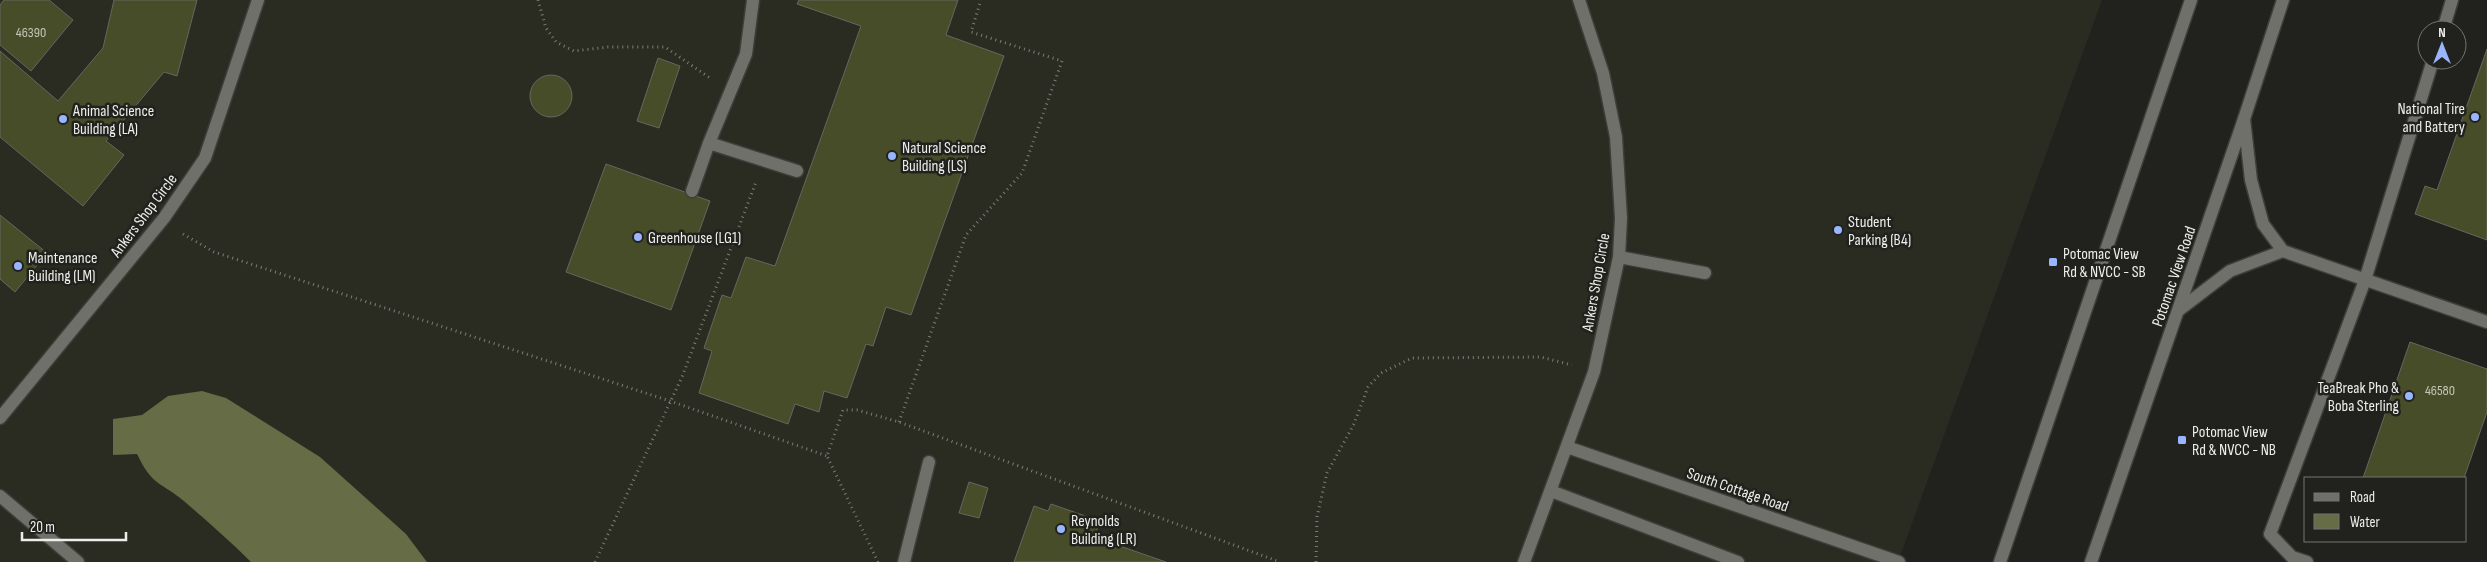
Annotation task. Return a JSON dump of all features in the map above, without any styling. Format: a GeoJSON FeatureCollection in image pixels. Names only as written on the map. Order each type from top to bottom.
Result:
{"type":"FeatureCollection","features":[{"type":"Feature","properties":{"kind":"street","name":"Ankers Shop Circle"},"geometry":{"type":"LineString","coordinates":[[0,418],[164,218],[205,158],[258,0]]}},
{"type":"Feature","properties":{"kind":"street"},"geometry":{"type":"LineString","coordinates":[[692,191],[709,143],[746,54],[753,0]]}},
{"type":"Feature","properties":{"kind":"street","name":"Ankers Shop Circle"},"geometry":{"type":"LineString","coordinates":[[1524,562],[1594,372],[1619,257],[1621,218],[1616,137],[1603,74],[1580,0]]}},
{"type":"Feature","properties":{"kind":"street"},"geometry":{"type":"LineString","coordinates":[[2000,562],[2191,0]]}},
{"type":"Feature","properties":{"kind":"street","name":"Potomac View Road"},"geometry":{"type":"LineString","coordinates":[[2091,562],[2179,310],[2283,0]]}},
{"type":"Feature","properties":{"kind":"street"},"geometry":{"type":"LineString","coordinates":[[2446,20],[2452,0]]}},
{"type":"Feature","properties":{"kind":"street"},"geometry":{"type":"LineString","coordinates":[[2307,562],[2292,557],[2270,534],[2364,280],[2430,70]]}},
{"type":"Feature","properties":{"kind":"street"},"geometry":{"type":"LineString","coordinates":[[2244,119],[2252,180],[2263,224],[2283,251],[2487,322]]}},
{"type":"Feature","properties":{"kind":"street"},"geometry":{"type":"LineString","coordinates":[[709,143],[798,170]]}},
{"type":"Feature","properties":{"kind":"street"},"geometry":{"type":"LineString","coordinates":[[2179,310],[2230,271],[2283,251]]}},
{"type":"Feature","properties":{"kind":"street"},"geometry":{"type":"LineString","coordinates":[[1619,257],[1705,273]]}},
{"type":"Feature","properties":{"kind":"street","name":"South Cottage Road"},"geometry":{"type":"LineString","coordinates":[[1567,447],[1899,562]]}},
{"type":"Feature","properties":{"kind":"street"},"geometry":{"type":"LineString","coordinates":[[904,562],[929,462]]}},
{"type":"Feature","properties":{"kind":"street"},"geometry":{"type":"LineString","coordinates":[[1551,491],[1738,562]]}},
{"type":"Feature","properties":{"kind":"street"},"geometry":{"type":"LineString","coordinates":[[0,496],[78,562]]}},
{"type":"Feature","properties":{"kind":"path"},"geometry":{"type":"LineString","coordinates":[[538,0],[546,28],[556,42],[574,51],[608,48],[665,48],[730,91]]}},
{"type":"Feature","properties":{"kind":"path"},"geometry":{"type":"LineString","coordinates":[[899,422],[966,235],[1022,173],[1062,61],[971,32],[981,0]]}},
{"type":"Feature","properties":{"kind":"path"},"geometry":{"type":"LineString","coordinates":[[596,562],[682,377],[764,160]]}},
{"type":"Feature","properties":{"kind":"path"},"geometry":{"type":"LineString","coordinates":[[164,218],[190,239],[214,252],[670,401],[827,456]]}},
{"type":"Feature","properties":{"kind":"path"},"geometry":{"type":"LineString","coordinates":[[1316,562],[1317,516],[1327,473],[1354,424],[1368,387],[1381,373],[1412,358],[1541,357],[1577,366]]}},
{"type":"Feature","properties":{"kind":"path"},"geometry":{"type":"LineString","coordinates":[[878,562],[827,456],[842,410],[857,410],[899,422],[1280,562]]}},
{"type":"Feature","properties":{"kind":"shaded area"},"geometry":{"type":"Polygon","coordinates":[[[0,0],[2102,0],[1898,562],[0,562],[0,0]]]}},
{"type":"Feature","properties":{"kind":"water"},"geometry":{"type":"Polygon","coordinates":[[[202,391],[226,398],[320,457],[406,534],[427,562],[251,562],[185,502],[153,478],[137,454],[113,455],[113,419],[142,415],[168,396],[202,391]]]}},
{"type":"Feature","properties":{"kind":"building"},"geometry":{"type":"Polygon","coordinates":[[[4,0],[49,0],[73,20],[31,71],[0,45],[0,5],[4,0]]]}},
{"type":"Feature","properties":{"kind":"building","name":"Animal Science Building (LA)"},"geometry":{"type":"Polygon","coordinates":[[[114,0],[197,0],[177,76],[164,72],[106,141],[124,155],[83,206],[0,137],[0,51],[58,101],[103,48],[114,0]]]}},
{"type":"Feature","properties":{"kind":"building","name":"Natural Science Building (LS)"},"geometry":{"type":"Polygon","coordinates":[[[799,0],[958,0],[946,35],[1004,56],[911,315],[886,307],[873,346],[866,344],[847,398],[824,391],[819,412],[795,404],[788,424],[699,393],[712,351],[704,348],[722,295],[731,298],[746,257],[775,266],[861,26],[797,4],[799,0]]]}},
{"type":"Feature","properties":{"kind":"building","name":"National Tire and Battery"},"geometry":{"type":"Polygon","coordinates":[[[2487,49],[2487,240],[2415,214],[2425,186],[2437,190],[2487,49]]]}},
{"type":"Feature","properties":{"kind":"building"},"geometry":{"type":"Polygon","coordinates":[[[658,58],[680,66],[659,128],[637,121],[658,58]]]}},
{"type":"Feature","properties":{"kind":"building"},"geometry":{"type":"Polygon","coordinates":[[[555,75],[563,78],[569,84],[572,96],[569,108],[563,114],[547,117],[539,114],[533,108],[530,92],[533,84],[539,78],[555,75]]]}},
{"type":"Feature","properties":{"kind":"building","name":"Greenhouse (LG1)"},"geometry":{"type":"Polygon","coordinates":[[[606,164],[710,201],[671,310],[566,272],[606,164]]]}},
{"type":"Feature","properties":{"kind":"building","name":"Maintenance Building (LM)"},"geometry":{"type":"Polygon","coordinates":[[[0,215],[47,253],[15,292],[0,279],[0,215]]]}},
{"type":"Feature","properties":{"kind":"building"},"geometry":{"type":"Polygon","coordinates":[[[2410,342],[2487,369],[2487,412],[2464,477],[2363,477],[2410,342]]]}},
{"type":"Feature","properties":{"kind":"building"},"geometry":{"type":"Polygon","coordinates":[[[969,482],[988,488],[979,518],[959,513],[969,482]]]}},
{"type":"Feature","properties":{"kind":"building","name":"Reynolds Building (LR)"},"geometry":{"type":"Polygon","coordinates":[[[1051,504],[1100,521],[1094,537],[1166,562],[1014,562],[1034,506],[1048,511],[1051,504]]]}},
{"type":"Feature","properties":{"kind":"place","name":"National Tire and Battery"},"geometry":{"type":"Point","coordinates":[2475,117]}},
{"type":"Feature","properties":{"kind":"place","name":"Animal Science Building (LA)"},"geometry":{"type":"Point","coordinates":[63,119]}},
{"type":"Feature","properties":{"kind":"place","name":"Natural Science Building (LS)"},"geometry":{"type":"Point","coordinates":[892,156]}},
{"type":"Feature","properties":{"kind":"place","name":"Student Parking (B4)"},"geometry":{"type":"Point","coordinates":[1838,230]}},
{"type":"Feature","properties":{"kind":"place","name":"Greenhouse (LG1)"},"geometry":{"type":"Point","coordinates":[638,237]}},
{"type":"Feature","properties":{"kind":"place","name":"Potomac View Rd & NVCC - SB"},"geometry":{"type":"Point","coordinates":[2053,262]}},
{"type":"Feature","properties":{"kind":"place","name":"Maintenance Building (LM)"},"geometry":{"type":"Point","coordinates":[18,266]}},
{"type":"Feature","properties":{"kind":"place","name":"TeaBreak Pho & Boba Sterling"},"geometry":{"type":"Point","coordinates":[2409,396]}},
{"type":"Feature","properties":{"kind":"place","name":"Potomac View Rd & NVCC - NB"},"geometry":{"type":"Point","coordinates":[2182,440]}},
{"type":"Feature","properties":{"kind":"place","name":"Reynolds Building (LR)"},"geometry":{"type":"Point","coordinates":[1061,529]}}]}
